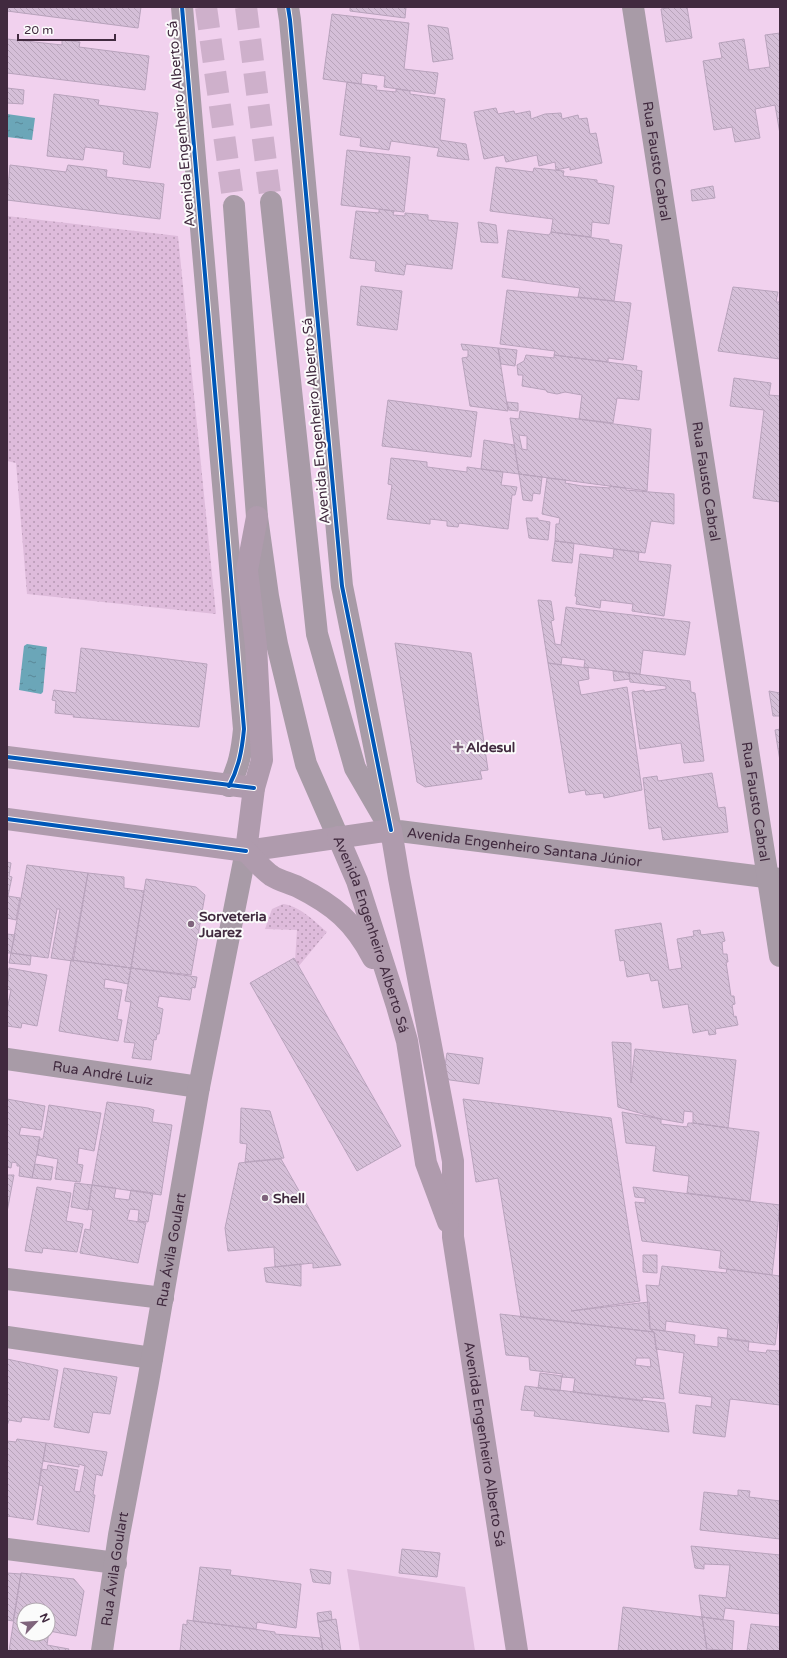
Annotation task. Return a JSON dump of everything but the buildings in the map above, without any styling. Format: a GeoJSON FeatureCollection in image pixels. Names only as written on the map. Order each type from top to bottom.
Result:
{"type":"FeatureCollection","features":[{"type":"Feature","properties":{"kind":"main road"},"geometry":{"type":"LineString","coordinates":[[257,517],[247,570],[256,646],[262,760],[254,788],[246,850],[272,876],[298,887],[336,908],[365,944],[397,1006]]}},
{"type":"Feature","properties":{"kind":"main road"},"geometry":{"type":"LineString","coordinates":[[7,757],[254,788]]}},
{"type":"Feature","properties":{"kind":"main road","name":"Avenida Engenheiro Santana Júnior"},"geometry":{"type":"LineString","coordinates":[[7,819],[246,850],[391,830]]}},
{"type":"Feature","properties":{"kind":"main road","name":"Avenida Engenheiro Alberto Sá"},"geometry":{"type":"LineString","coordinates":[[391,830],[398,878],[454,1161],[454,1237],[517,1651]]}},
{"type":"Feature","properties":{"kind":"main road","name":"Avenida Engenheiro Alberto Sá"},"geometry":{"type":"LineString","coordinates":[[338,837],[357,881],[397,1006],[407,1041],[426,1163],[454,1237]]}},
{"type":"Feature","properties":{"kind":"street","name":"Avenida Engenheiro Alberto Sá"},"geometry":{"type":"LineString","coordinates":[[182,7],[244,729],[241,758],[237,771],[229,786]]}},
{"type":"Feature","properties":{"kind":"street","name":"Avenida Engenheiro Alberto Sá"},"geometry":{"type":"LineString","coordinates":[[288,7],[342,586],[391,830]]}},
{"type":"Feature","properties":{"kind":"street","name":"Rua Fausto Cabral"},"geometry":{"type":"LineString","coordinates":[[633,7],[774,878],[780,956]]}},
{"type":"Feature","properties":{"kind":"street","name":"Avenida Engenheiro Alberto Sá"},"geometry":{"type":"LineString","coordinates":[[271,202],[317,634],[355,768],[391,830]]}},
{"type":"Feature","properties":{"kind":"street","name":"Avenida Engenheiro Alberto Sá"},"geometry":{"type":"LineString","coordinates":[[234,206],[257,517],[277,644],[306,764],[338,837]]}},
{"type":"Feature","properties":{"kind":"street","name":"Avenida Engenheiro Santana Júnior"},"geometry":{"type":"LineString","coordinates":[[391,830],[774,878]]}},
{"type":"Feature","properties":{"kind":"street","name":"Rua Ávila Goulart"},"geometry":{"type":"LineString","coordinates":[[102,1651],[119,1535],[163,1298],[199,1087],[246,850]]}},
{"type":"Feature","properties":{"kind":"street","name":"Rua André Luiz"},"geometry":{"type":"LineString","coordinates":[[7,1059],[199,1087]]}},
{"type":"Feature","properties":{"kind":"street"},"geometry":{"type":"LineString","coordinates":[[7,1279],[163,1298]]}},
{"type":"Feature","properties":{"kind":"street"},"geometry":{"type":"LineString","coordinates":[[7,1337],[152,1358]]}},
{"type":"Feature","properties":{"kind":"street"},"geometry":{"type":"LineString","coordinates":[[7,1549],[116,1563]]}},
{"type":"Feature","properties":{"kind":"shaded area"},"geometry":{"type":"Polygon","coordinates":[[[7,216],[178,236],[216,614],[27,594],[16,463],[7,461],[7,216]]]}},
{"type":"Feature","properties":{"kind":"shaded area"},"geometry":{"type":"Polygon","coordinates":[[[283,904],[289,905],[301,911],[327,932],[298,967],[295,961],[297,930],[265,929],[272,909],[283,904]]]}},
{"type":"Feature","properties":{"kind":"shaded area"},"geometry":{"type":"Polygon","coordinates":[[[347,1569],[465,1587],[475,1651],[360,1651],[347,1569]]]}},
{"type":"Feature","properties":{"kind":"water"},"geometry":{"type":"Polygon","coordinates":[[[7,114],[35,118],[32,140],[7,137],[7,114]]]}},
{"type":"Feature","properties":{"kind":"water"},"geometry":{"type":"Polygon","coordinates":[[[27,644],[47,647],[43,692],[41,694],[19,690],[24,646],[27,644]]]}},
{"type":"Feature","properties":{"kind":"tunnel"},"geometry":{"type":"LineString","coordinates":[[206,7],[234,206]]}},
{"type":"Feature","properties":{"kind":"tunnel"},"geometry":{"type":"LineString","coordinates":[[246,7],[271,202]]}},
{"type":"Feature","properties":{"kind":"cycle path"},"geometry":{"type":"LineString","coordinates":[[182,7],[244,729],[240,758],[229,786]]}},
{"type":"Feature","properties":{"kind":"cycle path"},"geometry":{"type":"LineString","coordinates":[[288,7],[342,586],[391,830]]}},
{"type":"Feature","properties":{"kind":"cycle path"},"geometry":{"type":"LineString","coordinates":[[7,757],[254,788]]}},
{"type":"Feature","properties":{"kind":"cycle path"},"geometry":{"type":"LineString","coordinates":[[7,819],[246,851]]}},
{"type":"Feature","properties":{"kind":"place","name":"Aldesul"},"geometry":{"type":"Point","coordinates":[458,747]}},
{"type":"Feature","properties":{"kind":"place","name":"Sorveteria Juarez"},"geometry":{"type":"Point","coordinates":[191,924]}},
{"type":"Feature","properties":{"kind":"place","name":"Shell"},"geometry":{"type":"Point","coordinates":[265,1198]}}]}
